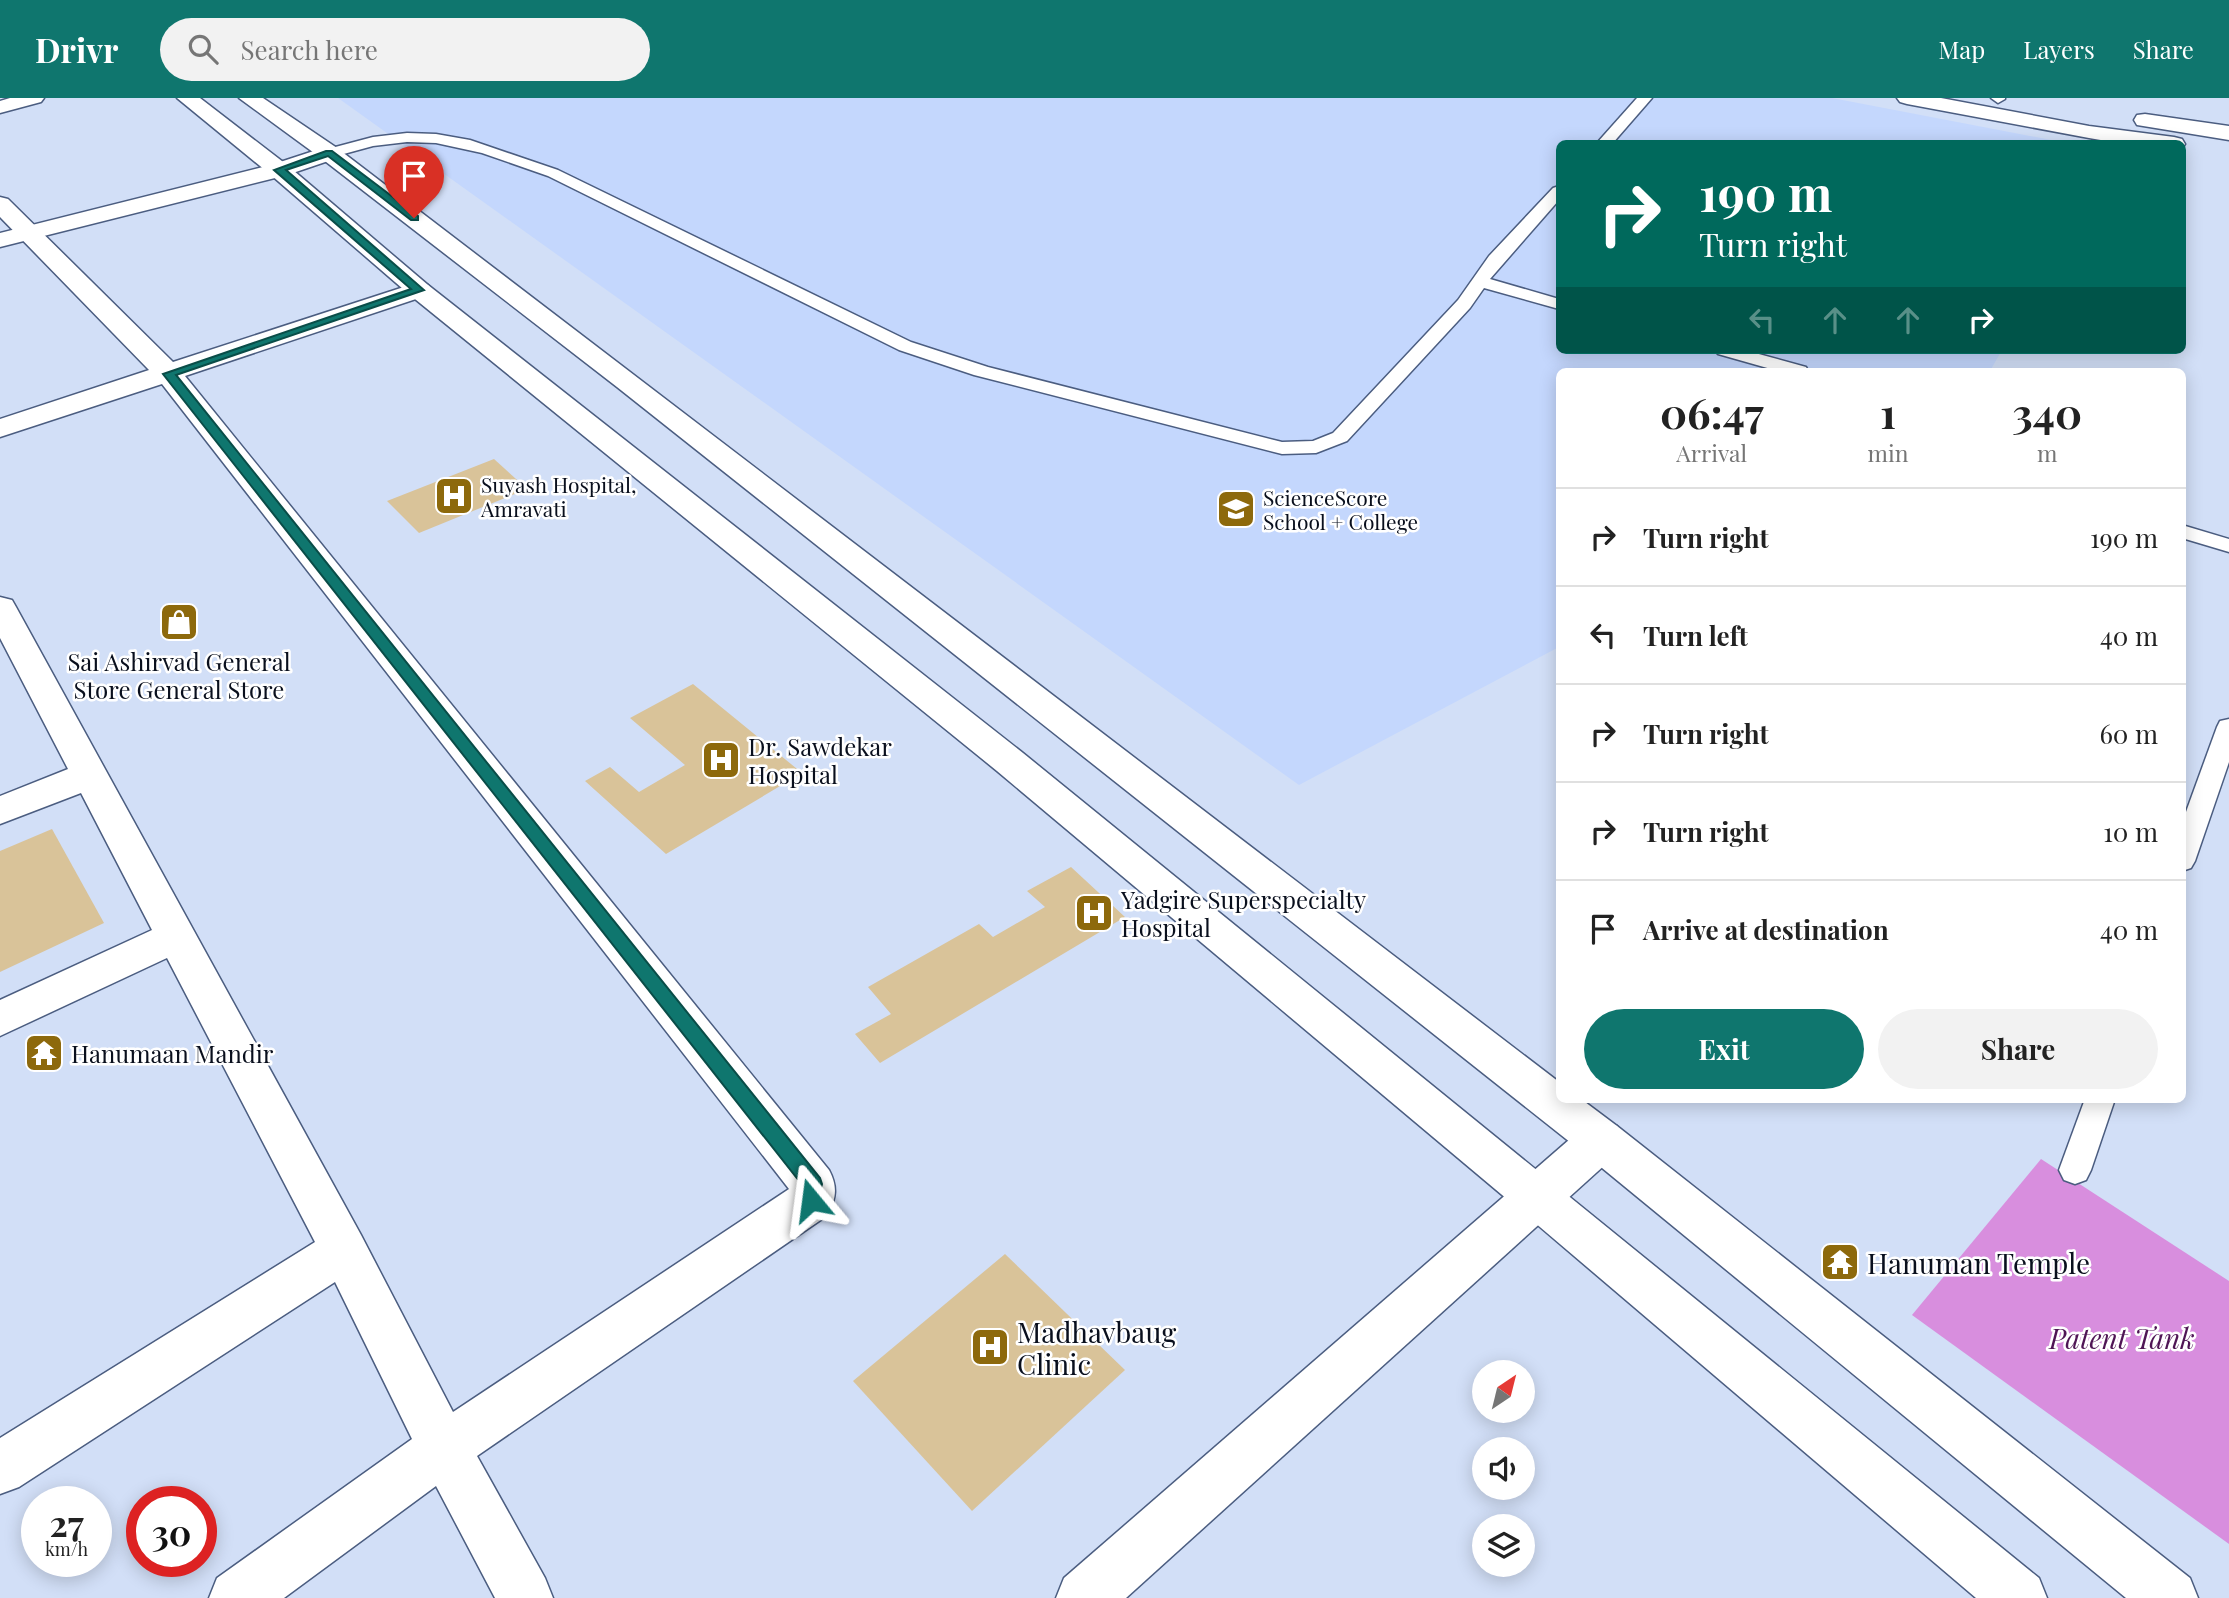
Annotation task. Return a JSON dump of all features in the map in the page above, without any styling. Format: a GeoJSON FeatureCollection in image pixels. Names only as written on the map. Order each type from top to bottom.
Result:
{"type":"FeatureCollection","features":[{"type":"Feature","properties":{"kind":"main road"},"geometry":{"type":"LineString","coordinates":[[0,107],[34,98]]}},
{"type":"Feature","properties":{"kind":"main road"},"geometry":{"type":"LineString","coordinates":[[187,98],[279,170],[419,290],[1010,762],[2019,1598]]}},
{"type":"Feature","properties":{"kind":"main road"},"geometry":{"type":"LineString","coordinates":[[248,98],[329,153],[638,390],[1601,1140],[2170,1598]]}},
{"type":"Feature","properties":{"kind":"main road"},"geometry":{"type":"LineString","coordinates":[[1908,98],[2064,128],[2146,140]]}},
{"type":"Feature","properties":{"kind":"main road"},"geometry":{"type":"LineString","coordinates":[[1997,98],[2229,133]]}},
{"type":"Feature","properties":{"kind":"main road"},"geometry":{"type":"LineString","coordinates":[[2186,146],[2229,152]]}},
{"type":"Feature","properties":{"kind":"main road"},"geometry":{"type":"LineString","coordinates":[[14,236],[279,170],[329,153]]}},
{"type":"Feature","properties":{"kind":"main road"},"geometry":{"type":"LineString","coordinates":[[0,204],[14,236],[169,374],[813,1184],[811,1200],[796,1212],[444,1448],[237,1598]]}},
{"type":"Feature","properties":{"kind":"main road"},"geometry":{"type":"LineString","coordinates":[[0,428],[419,290]]}},
{"type":"Feature","properties":{"kind":"main road"},"geometry":{"type":"LineString","coordinates":[[0,607],[10,648],[90,775],[344,1250],[444,1448],[525,1598]]}},
{"type":"Feature","properties":{"kind":"main road"},"geometry":{"type":"LineString","coordinates":[[0,811],[90,775]]}},
{"type":"Feature","properties":{"kind":"main road"},"geometry":{"type":"LineString","coordinates":[[0,1019],[177,936]]}},
{"type":"Feature","properties":{"kind":"main road"},"geometry":{"type":"LineString","coordinates":[[1084,1598],[1601,1140]]}},
{"type":"Feature","properties":{"kind":"main road"},"geometry":{"type":"LineString","coordinates":[[0,1468],[344,1250]]}},
{"type":"Feature","properties":{"kind":"lane"},"geometry":{"type":"LineString","coordinates":[[1607,140],[1645,98]]}},
{"type":"Feature","properties":{"kind":"lane"},"geometry":{"type":"LineString","coordinates":[[329,153],[364,143],[420,137],[455,142],[496,154],[553,173],[905,346],[981,371],[1282,448],[1315,447],[1340,437],[1481,282],[1495,260],[1556,194]]}},
{"type":"Feature","properties":{"kind":"lane"},"geometry":{"type":"LineString","coordinates":[[1481,282],[1556,303]]}},
{"type":"Feature","properties":{"kind":"lane"},"geometry":{"type":"LineString","coordinates":[[1738,354],[1788,368]]}},
{"type":"Feature","properties":{"kind":"lane"},"geometry":{"type":"LineString","coordinates":[[2186,532],[2229,546]]}},
{"type":"Feature","properties":{"kind":"lane"},"geometry":{"type":"LineString","coordinates":[[2186,850],[2229,727]]}},
{"type":"Feature","properties":{"kind":"lane"},"geometry":{"type":"LineString","coordinates":[[2075,1170],[2098,1103]]}},
{"type":"Feature","properties":{"kind":"shaded area","name":"ScienceScore School + College"},"geometry":{"type":"Polygon","coordinates":[[[338,98],[1832,98],[2051,140],[1556,140],[1556,354],[2000,354],[1992,368],[1556,368],[1556,649],[1299,785],[338,98]]]}},
{"type":"Feature","properties":{"kind":"green space","name":"Patent Tank"},"geometry":{"type":"Polygon","coordinates":[[[2041,1159],[2229,1281],[2229,1544],[1912,1315],[2041,1159]]]}},
{"type":"Feature","properties":{"kind":"building"},"geometry":{"type":"Polygon","coordinates":[[[494,459],[527,489],[419,533],[387,501],[494,459]]]}},
{"type":"Feature","properties":{"kind":"building"},"geometry":{"type":"Polygon","coordinates":[[[693,684],[802,773],[666,854],[585,781],[610,767],[639,792],[685,765],[630,718],[693,684]]]}},
{"type":"Feature","properties":{"kind":"building"},"geometry":{"type":"Polygon","coordinates":[[[52,829],[104,923],[0,972],[0,851],[52,829]]]}},
{"type":"Feature","properties":{"kind":"building"},"geometry":{"type":"Polygon","coordinates":[[[1071,867],[1125,917],[880,1063],[855,1034],[891,1014],[868,987],[979,924],[993,937],[1045,907],[1027,891],[1071,867]]]}},
{"type":"Feature","properties":{"kind":"building"},"geometry":{"type":"Polygon","coordinates":[[[1005,1254],[1125,1370],[972,1511],[853,1381],[1005,1254]]]}},
{"type":"Feature","properties":{"kind":"place","name":"Suyash Hospital, Amravati"},"geometry":{"type":"Point","coordinates":[454,496]}},
{"type":"Feature","properties":{"kind":"place","name":"ScienceScore School + College"},"geometry":{"type":"Point","coordinates":[1236,509]}},
{"type":"Feature","properties":{"kind":"place","name":"Sai Ashirvad General Store General Store"},"geometry":{"type":"Point","coordinates":[179,622]}},
{"type":"Feature","properties":{"kind":"place","name":"Dr. Sawdekar Hospital"},"geometry":{"type":"Point","coordinates":[721,760]}},
{"type":"Feature","properties":{"kind":"place","name":"Yadgire Superspecialty Hospital"},"geometry":{"type":"Point","coordinates":[1094,913]}},
{"type":"Feature","properties":{"kind":"place","name":"Hanumaan Mandir"},"geometry":{"type":"Point","coordinates":[44,1053]}},
{"type":"Feature","properties":{"kind":"place","name":"Hanuman Temple"},"geometry":{"type":"Point","coordinates":[1840,1262]}},
{"type":"Feature","properties":{"kind":"place","name":"Madhavbaug Clinic"},"geometry":{"type":"Point","coordinates":[990,1347]}},
{"type":"Feature","properties":{"kind":"route"},"geometry":{"type":"LineString","coordinates":[[414,218],[329,153],[279,170],[419,290],[169,374],[813,1184],[811,1200]]}}]}
